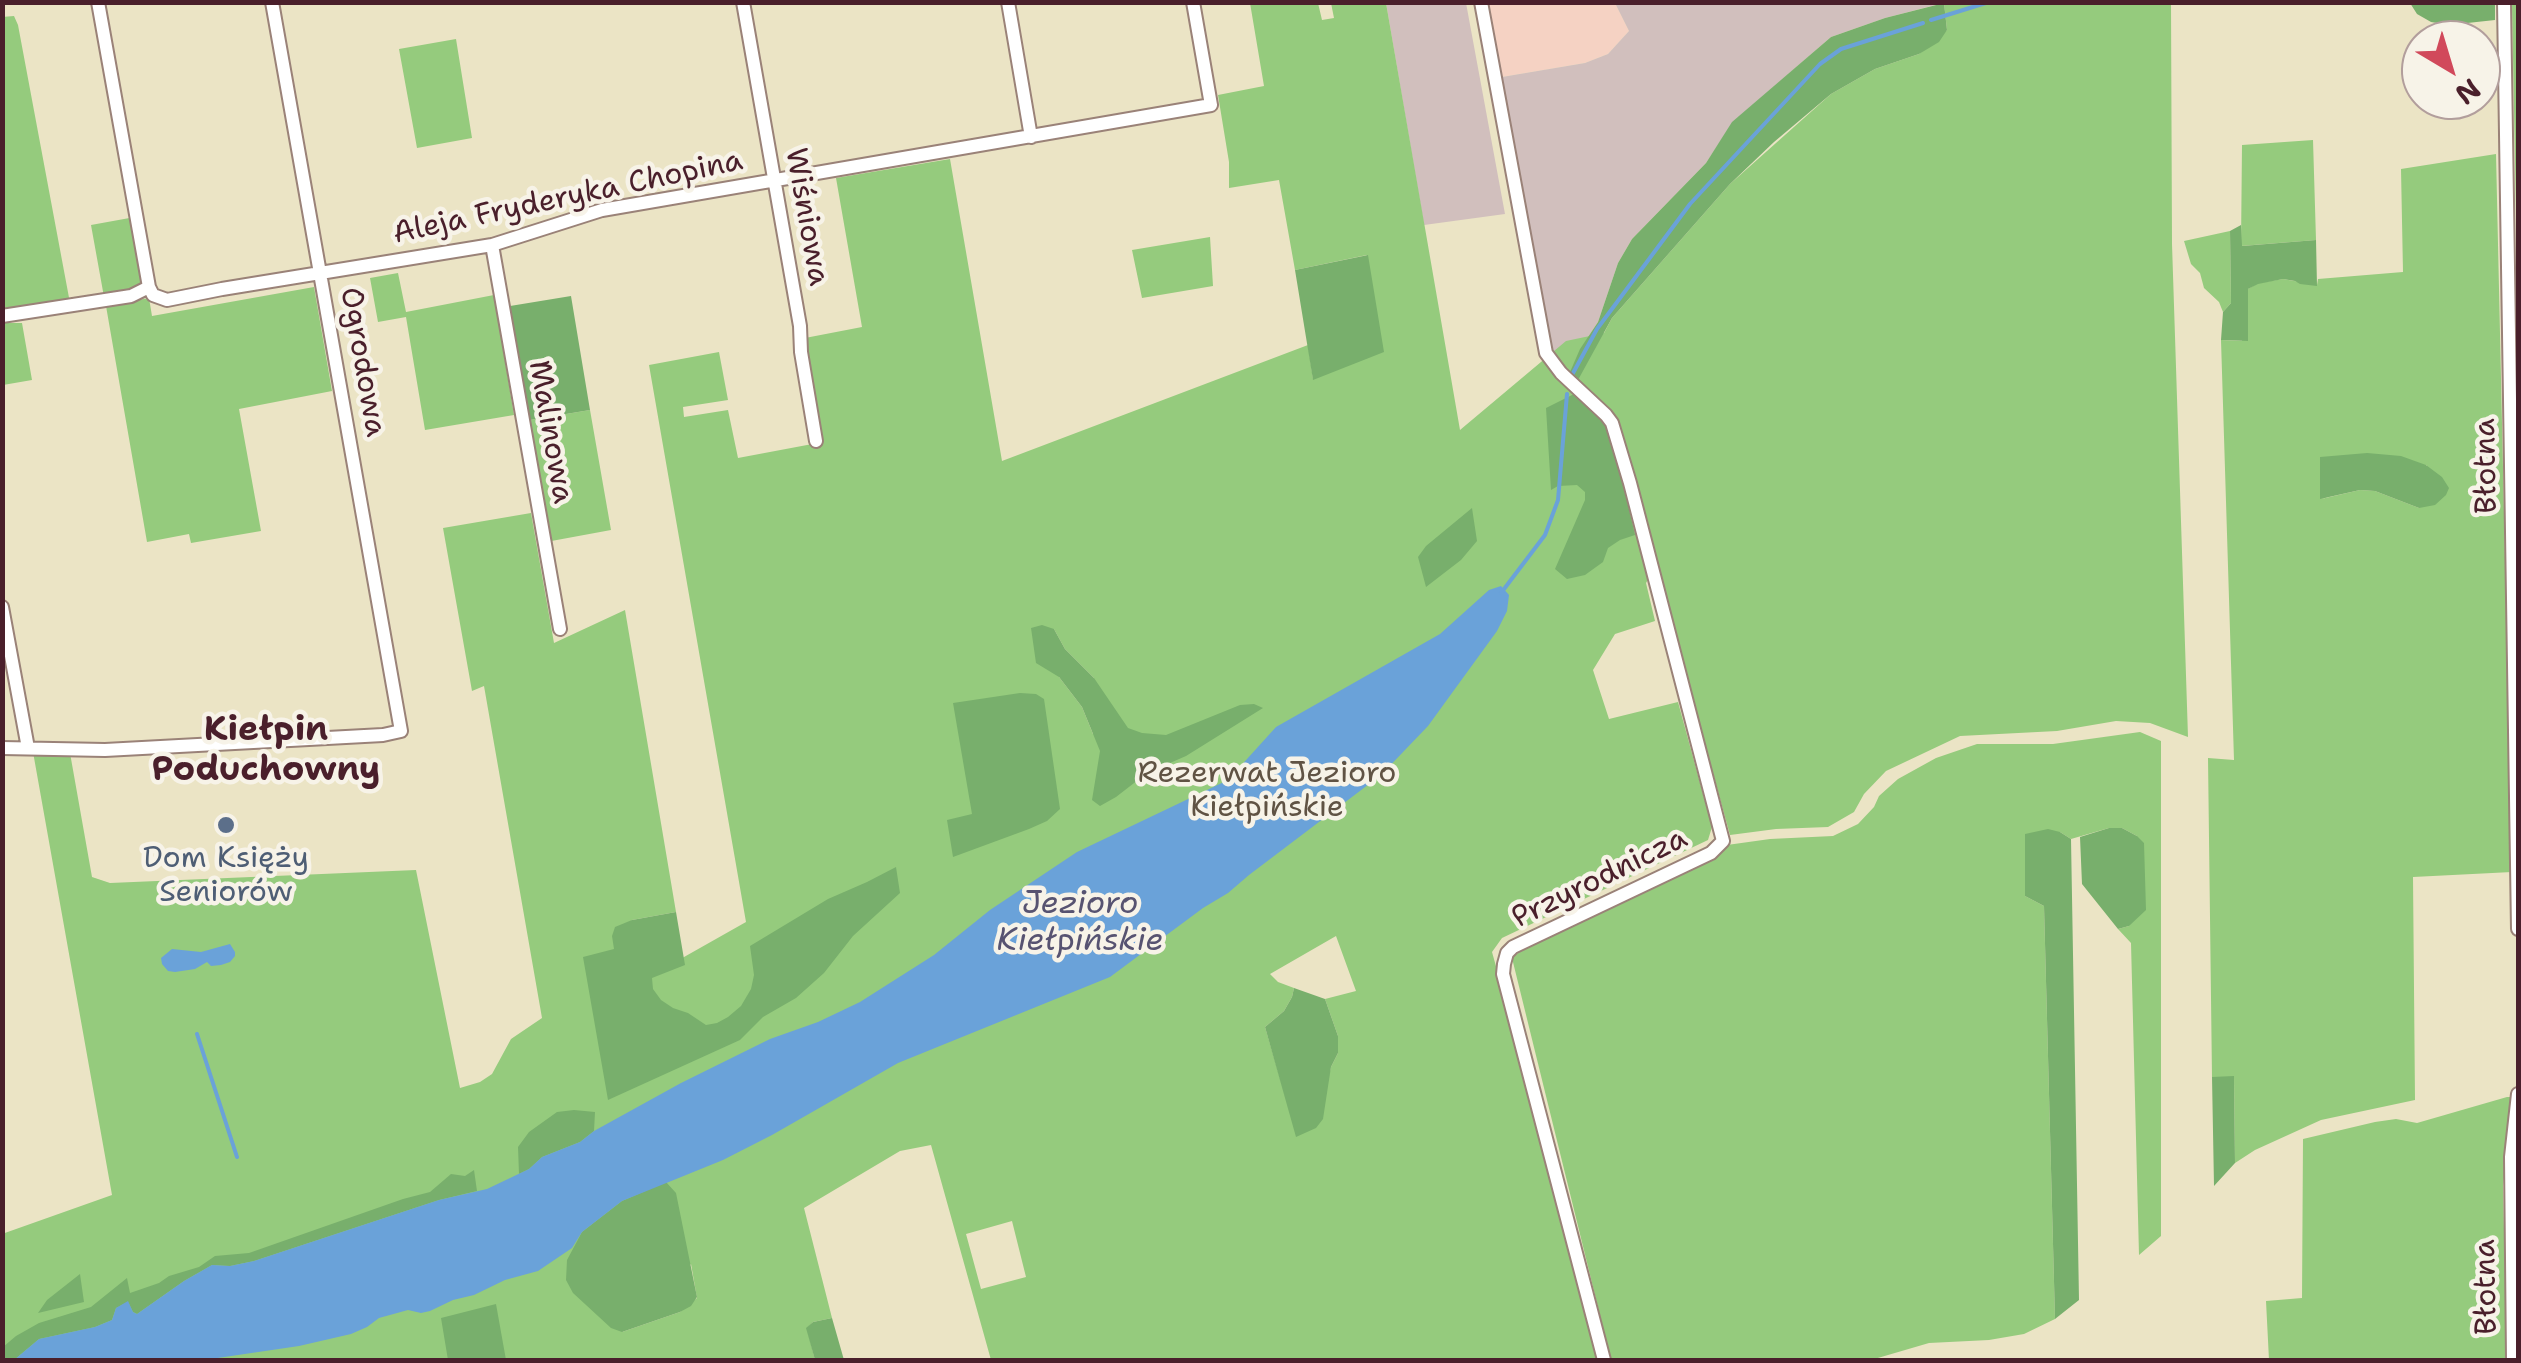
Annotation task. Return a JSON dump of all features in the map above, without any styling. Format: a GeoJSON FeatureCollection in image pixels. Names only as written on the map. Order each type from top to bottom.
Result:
{"type":"FeatureCollection","features":[{"type":"Feature","properties":{"kind":"street"},"geometry":{"type":"LineString","coordinates":[[98,2],[149,287]]}},
{"type":"Feature","properties":{"kind":"street","name":"Ogrodowa"},"geometry":{"type":"LineString","coordinates":[[28,748],[105,750],[400,731],[272,2]]}},
{"type":"Feature","properties":{"kind":"street","name":"Wiśniowa"},"geometry":{"type":"LineString","coordinates":[[744,2],[816,441]]}},
{"type":"Feature","properties":{"kind":"street"},"geometry":{"type":"LineString","coordinates":[[1008,2],[1032,137]]}},
{"type":"Feature","properties":{"kind":"street","name":"Aleja Fryderyka Chopina"},"geometry":{"type":"LineString","coordinates":[[2,316],[132,296],[149,287],[168,300],[492,245],[602,210],[1210,105],[1193,2]]}},
{"type":"Feature","properties":{"kind":"street","name":"Przyrodnicza"},"geometry":{"type":"LineString","coordinates":[[1481,2],[1546,354],[1612,424],[1723,841],[1711,853],[1513,947],[1504,964],[1503,974],[1604,1360]]}},
{"type":"Feature","properties":{"kind":"street","name":"Błotna"},"geometry":{"type":"LineString","coordinates":[[2504,2],[2518,929]]}},
{"type":"Feature","properties":{"kind":"street","name":"Malinowa"},"geometry":{"type":"LineString","coordinates":[[492,245],[560,629]]}},
{"type":"Feature","properties":{"kind":"street"},"geometry":{"type":"LineString","coordinates":[[2,607],[28,748],[2,748]]}},
{"type":"Feature","properties":{"kind":"street","name":"Błotna"},"geometry":{"type":"LineString","coordinates":[[2513,1360],[2510,1156],[2518,1094]]}},
{"type":"Feature","properties":{"kind":"shaded area"},"geometry":{"type":"Polygon","coordinates":[[[1386,3],[1466,3],[1505,214],[1424,225],[1386,3]]]}},
{"type":"Feature","properties":{"kind":"shaded area"},"geometry":{"type":"Polygon","coordinates":[[[1489,3],[1615,3],[1629,31],[1608,54],[1585,63],[1502,77],[1489,3]]]}},
{"type":"Feature","properties":{"kind":"shaded area"},"geometry":{"type":"Polygon","coordinates":[[[1615,3],[1943,3],[1831,37],[1733,122],[1706,163],[1632,239],[1618,263],[1598,322],[1570,372],[1548,352],[1502,77],[1585,63],[1608,54],[1629,31],[1615,3]]]}},
{"type":"Feature","properties":{"kind":"green space","name":"Rezerwat Jezioro Kiełpińskie"},"geometry":{"type":"Polygon","coordinates":[[[1250,3],[1318,3],[1322,20],[1334,18],[1331,3],[1386,3],[1460,430],[1566,341],[1604,333],[1612,318],[1730,184],[1831,94],[1875,69],[1919,54],[1947,30],[1944,3],[2171,3],[2172,244],[2188,737],[2150,723],[2116,721],[2057,731],[1960,736],[1886,771],[1864,794],[1854,812],[1828,827],[1730,835],[1656,566],[1646,583],[1655,621],[1615,634],[1593,670],[1609,719],[1678,702],[1712,827],[1708,840],[1502,938],[1492,952],[1551,1163],[1598,1360],[991,1360],[931,1145],[900,1151],[804,1208],[832,1318],[813,1322],[807,1328],[815,1360],[3,1360],[2,1234],[112,1195],[33,752],[70,753],[92,877],[110,883],[416,870],[460,1088],[480,1082],[492,1074],[511,1039],[542,1018],[484,686],[472,691],[443,528],[531,513],[554,643],[625,610],[676,912],[632,920],[615,949],[592,1009],[746,922],[649,365],[719,352],[728,400],[683,407],[684,417],[728,410],[738,458],[823,442],[805,338],[862,327],[836,178],[950,159],[1002,461],[1308,345],[1313,379],[1367,255],[1295,270],[1279,180],[1229,188],[1229,162],[1218,95],[1264,86],[1250,3]],[[1054,629],[1059,677],[1082,707],[1093,734],[1094,678],[1065,649],[1054,629]],[[1336,936],[1270,974],[1294,988],[1284,1011],[1265,1027],[1297,1136],[1326,1087],[1338,1053],[1338,1036],[1325,999],[1356,991],[1336,936]],[[1012,1221],[966,1234],[981,1289],[1026,1277],[1012,1221]],[[691,1264],[622,1332],[680,1312],[697,1298],[691,1264]]]}},
{"type":"Feature","properties":{"kind":"green space"},"geometry":{"type":"Polygon","coordinates":[[[1944,3],[1947,30],[1939,42],[1919,54],[1875,69],[1831,94],[1730,184],[1612,318],[1578,380],[1570,372],[1598,322],[1618,263],[1632,239],[1706,163],[1732,122],[1831,37],[1944,3]]]}},
{"type":"Feature","properties":{"kind":"green space"},"geometry":{"type":"Polygon","coordinates":[[[2410,3],[2495,3],[2495,20],[2428,20],[2417,14],[2410,3]]]}},
{"type":"Feature","properties":{"kind":"green space"},"geometry":{"type":"Polygon","coordinates":[[[2512,3],[2518,3],[2518,320],[2512,3]]]}},
{"type":"Feature","properties":{"kind":"green space"},"geometry":{"type":"Polygon","coordinates":[[[14,16],[70,303],[2,312],[2,17],[14,16]]]}},
{"type":"Feature","properties":{"kind":"green space"},"geometry":{"type":"Polygon","coordinates":[[[456,39],[472,138],[417,148],[399,49],[456,39]]]}},
{"type":"Feature","properties":{"kind":"green space"},"geometry":{"type":"Polygon","coordinates":[[[2313,140],[2316,240],[2241,246],[2242,145],[2313,140]]]}},
{"type":"Feature","properties":{"kind":"green space"},"geometry":{"type":"Polygon","coordinates":[[[2496,154],[2512,872],[2413,877],[2415,1100],[2321,1120],[2235,1163],[2234,1077],[2212,1077],[2208,758],[2234,760],[2221,340],[2242,341],[2248,289],[2258,283],[2283,279],[2317,285],[2318,279],[2403,272],[2401,169],[2496,154]],[[2427,465],[2321,499],[2360,490],[2375,491],[2419,508],[2427,465]]]}},
{"type":"Feature","properties":{"kind":"green space"},"geometry":{"type":"Polygon","coordinates":[[[135,217],[144,283],[138,290],[104,297],[91,225],[135,217]]]}},
{"type":"Feature","properties":{"kind":"green space"},"geometry":{"type":"Polygon","coordinates":[[[2241,225],[2242,246],[2316,240],[2317,286],[2283,279],[2248,289],[2248,341],[2221,340],[2223,312],[2231,303],[2230,231],[2241,225]]]}},
{"type":"Feature","properties":{"kind":"green space"},"geometry":{"type":"Polygon","coordinates":[[[2230,231],[2231,303],[2223,312],[2219,302],[2204,288],[2184,241],[2230,231]]]}},
{"type":"Feature","properties":{"kind":"green space"},"geometry":{"type":"Polygon","coordinates":[[[1210,237],[1213,286],[1142,298],[1132,250],[1210,237]]]}},
{"type":"Feature","properties":{"kind":"green space"},"geometry":{"type":"Polygon","coordinates":[[[1368,255],[1384,352],[1313,380],[1295,270],[1368,255]]]}},
{"type":"Feature","properties":{"kind":"green space"},"geometry":{"type":"Polygon","coordinates":[[[398,273],[406,312],[494,295],[514,415],[425,430],[406,317],[378,322],[370,278],[398,273]]]}},
{"type":"Feature","properties":{"kind":"green space"},"geometry":{"type":"Polygon","coordinates":[[[314,287],[332,391],[239,409],[261,531],[191,543],[189,534],[147,542],[106,306],[149,298],[152,316],[314,287]]]}},
{"type":"Feature","properties":{"kind":"green space"},"geometry":{"type":"Polygon","coordinates":[[[571,296],[590,410],[524,421],[504,307],[571,296]]]}},
{"type":"Feature","properties":{"kind":"green space"},"geometry":{"type":"Polygon","coordinates":[[[2,323],[22,323],[32,380],[3,385],[2,323]]]}},
{"type":"Feature","properties":{"kind":"green space"},"geometry":{"type":"Polygon","coordinates":[[[1576,393],[1610,428],[1635,535],[1608,548],[1603,562],[1585,575],[1567,579],[1555,569],[1585,492],[1577,485],[1551,490],[1546,408],[1576,393]]]}},
{"type":"Feature","properties":{"kind":"green space"},"geometry":{"type":"Polygon","coordinates":[[[590,410],[611,530],[546,542],[524,421],[590,410]]]}},
{"type":"Feature","properties":{"kind":"green space"},"geometry":{"type":"Polygon","coordinates":[[[2367,453],[2401,456],[2426,465],[2442,477],[2449,488],[2446,495],[2435,505],[2419,508],[2375,491],[2360,490],[2320,499],[2320,457],[2367,453]]]}},
{"type":"Feature","properties":{"kind":"green space"},"geometry":{"type":"Polygon","coordinates":[[[1472,508],[1477,541],[1461,560],[1426,587],[1418,557],[1472,508]]]}},
{"type":"Feature","properties":{"kind":"green space"},"geometry":{"type":"Polygon","coordinates":[[[1042,625],[1054,629],[1065,649],[1094,678],[1128,728],[1166,735],[1240,705],[1263,708],[1186,756],[1147,773],[1100,806],[1092,800],[1100,751],[1082,707],[1059,677],[1036,663],[1031,628],[1042,625]]]}},
{"type":"Feature","properties":{"kind":"green space"},"geometry":{"type":"Polygon","coordinates":[[[1020,693],[1044,699],[1060,809],[1047,821],[953,857],[947,820],[972,814],[953,703],[1020,693]]]}},
{"type":"Feature","properties":{"kind":"green space"},"geometry":{"type":"Polygon","coordinates":[[[2140,732],[2161,741],[2161,1236],[2139,1255],[2131,943],[2118,929],[2129,926],[2137,836],[2122,828],[2071,839],[2060,832],[2025,896],[2044,906],[2055,1319],[2024,1334],[1929,1343],[1871,1360],[1611,1360],[1512,958],[1727,845],[1833,836],[1858,824],[1898,779],[1936,758],[1977,744],[2053,744],[2140,732]]]}},
{"type":"Feature","properties":{"kind":"green space"},"geometry":{"type":"Polygon","coordinates":[[[2122,828],[2144,843],[2146,910],[2129,926],[2118,929],[2082,884],[2080,837],[2122,828]]]}},
{"type":"Feature","properties":{"kind":"green space"},"geometry":{"type":"Polygon","coordinates":[[[2048,829],[2071,839],[2079,1300],[2055,1319],[2044,906],[2025,896],[2025,834],[2048,829]]]}},
{"type":"Feature","properties":{"kind":"green space"},"geometry":{"type":"Polygon","coordinates":[[[896,867],[900,893],[853,936],[824,973],[796,998],[763,1017],[740,1040],[608,1100],[583,957],[614,949],[615,927],[676,912],[685,965],[652,978],[653,989],[673,1008],[706,1025],[717,1023],[741,1006],[751,989],[754,975],[750,946],[828,899],[896,867]]]}},
{"type":"Feature","properties":{"kind":"green space"},"geometry":{"type":"Polygon","coordinates":[[[1294,988],[1325,999],[1338,1036],[1338,1053],[1331,1067],[1323,1119],[1316,1128],[1296,1137],[1265,1027],[1284,1011],[1294,988]]]}},
{"type":"Feature","properties":{"kind":"green space"},"geometry":{"type":"Polygon","coordinates":[[[2234,1076],[2235,1163],[2214,1186],[2212,1077],[2234,1076]]]}},
{"type":"Feature","properties":{"kind":"green space"},"geometry":{"type":"Polygon","coordinates":[[[2515,1097],[2503,1185],[2507,1360],[2269,1360],[2266,1301],[2302,1298],[2303,1139],[2396,1119],[2417,1123],[2515,1097]]]}},
{"type":"Feature","properties":{"kind":"green space"},"geometry":{"type":"Polygon","coordinates":[[[557,1112],[595,1112],[594,1131],[580,1142],[542,1157],[519,1174],[518,1147],[529,1132],[557,1112]]]}},
{"type":"Feature","properties":{"kind":"green space"},"geometry":{"type":"Polygon","coordinates":[[[474,1170],[477,1191],[254,1261],[212,1265],[137,1314],[128,1302],[116,1308],[112,1320],[39,1339],[14,1360],[3,1360],[3,1347],[16,1336],[39,1323],[91,1307],[127,1278],[130,1293],[199,1267],[215,1256],[249,1253],[430,1192],[451,1174],[465,1176],[474,1170]]]}},
{"type":"Feature","properties":{"kind":"green space"},"geometry":{"type":"Polygon","coordinates":[[[666,1182],[676,1193],[697,1297],[680,1312],[622,1332],[611,1328],[573,1293],[566,1280],[567,1260],[582,1232],[622,1201],[666,1182]]]}},
{"type":"Feature","properties":{"kind":"green space"},"geometry":{"type":"Polygon","coordinates":[[[80,1274],[84,1302],[38,1313],[47,1300],[80,1274]]]}},
{"type":"Feature","properties":{"kind":"green space"},"geometry":{"type":"Polygon","coordinates":[[[496,1304],[506,1360],[448,1360],[441,1318],[496,1304]]]}},
{"type":"Feature","properties":{"kind":"green space"},"geometry":{"type":"Polygon","coordinates":[[[832,1318],[844,1360],[815,1360],[806,1328],[813,1322],[832,1318]]]}},
{"type":"Feature","properties":{"kind":"water","name":"Jezioro Kiełpińskie"},"geometry":{"type":"Polygon","coordinates":[[[1501,586],[1509,595],[1507,611],[1497,631],[1428,726],[1381,775],[1228,893],[1110,977],[898,1063],[723,1160],[622,1201],[582,1232],[572,1248],[538,1271],[505,1280],[430,1311],[408,1310],[379,1318],[351,1334],[299,1346],[204,1360],[14,1360],[39,1339],[112,1320],[116,1308],[128,1301],[137,1314],[212,1265],[254,1261],[439,1200],[487,1189],[529,1169],[542,1157],[580,1142],[681,1083],[770,1039],[860,1002],[934,955],[990,910],[1077,852],[1228,780],[1276,727],[1440,634],[1489,590],[1501,586]]]}},
{"type":"Feature","properties":{"kind":"water"},"geometry":{"type":"Polygon","coordinates":[[[230,944],[235,956],[221,965],[211,966],[207,962],[195,969],[175,972],[162,964],[161,958],[172,949],[201,952],[230,944]]]}},
{"type":"Feature","properties":{"kind":"waterway"},"geometry":{"type":"LineString","coordinates":[[1931,20],[1989,2]]}},
{"type":"Feature","properties":{"kind":"waterway"},"geometry":{"type":"LineString","coordinates":[[1572,375],[1597,329],[1690,204],[1820,64],[1841,49],[1923,23]]}},
{"type":"Feature","properties":{"kind":"waterway"},"geometry":{"type":"LineString","coordinates":[[1501,593],[1545,535],[1558,500],[1567,394]]}},
{"type":"Feature","properties":{"kind":"waterway"},"geometry":{"type":"LineString","coordinates":[[197,1034],[237,1157]]}},
{"type":"Feature","properties":{"kind":"place","name":"Dom Księży Seniorów"},"geometry":{"type":"Point","coordinates":[226,825]}},
{"type":"Feature","properties":{"kind":"district","name":"Kiełpin Poduchowny"},"geometry":{"type":"Point","coordinates":[266,751]}}]}
